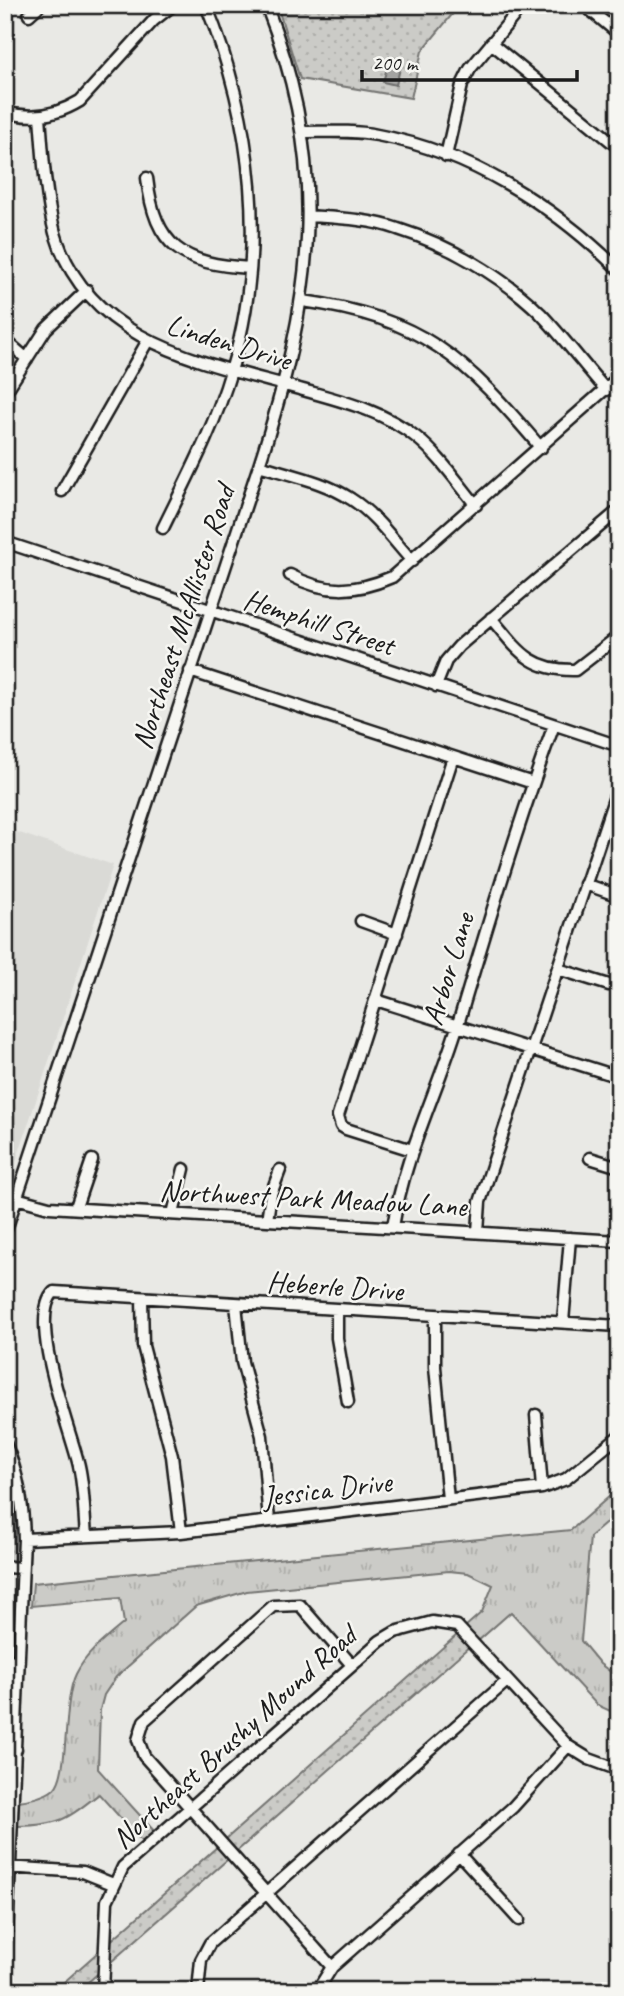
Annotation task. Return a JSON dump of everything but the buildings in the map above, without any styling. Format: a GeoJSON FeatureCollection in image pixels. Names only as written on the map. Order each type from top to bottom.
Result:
{"type":"FeatureCollection","features":[{"type":"Feature","properties":{"kind":"street"},"geometry":{"type":"LineString","coordinates":[[29,15],[40,5]]}},
{"type":"Feature","properties":{"kind":"street"},"geometry":{"type":"LineString","coordinates":[[5,112],[40,116],[68,108],[80,101],[154,20],[173,5]]}},
{"type":"Feature","properties":{"kind":"street"},"geometry":{"type":"LineString","coordinates":[[163,528],[214,422],[232,370],[244,318],[250,268],[253,203],[244,128],[224,48],[206,5]]}},
{"type":"Feature","properties":{"kind":"street","name":"Northeast McAllister Road"},"geometry":{"type":"LineString","coordinates":[[5,1233],[285,385],[303,301],[308,216],[302,132],[282,46],[266,5]]}},
{"type":"Feature","properties":{"kind":"street"},"geometry":{"type":"LineString","coordinates":[[446,156],[462,85],[491,43],[523,5]]}},
{"type":"Feature","properties":{"kind":"street"},"geometry":{"type":"LineString","coordinates":[[584,5],[619,34]]}},
{"type":"Feature","properties":{"kind":"street"},"geometry":{"type":"LineString","coordinates":[[491,43],[619,148]]}},
{"type":"Feature","properties":{"kind":"street","name":"Linden Drive"},"geometry":{"type":"LineString","coordinates":[[40,116],[47,194],[56,234],[68,261],[87,290],[111,315],[147,342],[179,356],[349,404],[395,424],[416,437],[476,505]]}},
{"type":"Feature","properties":{"kind":"street"},"geometry":{"type":"LineString","coordinates":[[302,132],[375,134],[446,156],[491,175],[540,203],[584,235],[619,270]]}},
{"type":"Feature","properties":{"kind":"street"},"geometry":{"type":"LineString","coordinates":[[147,178],[156,223],[171,244],[211,265],[250,268]]}},
{"type":"Feature","properties":{"kind":"street"},"geometry":{"type":"LineString","coordinates":[[308,216],[350,219],[397,228],[453,252],[503,283],[539,313],[606,390]]}},
{"type":"Feature","properties":{"kind":"street"},"geometry":{"type":"LineString","coordinates":[[5,393],[55,318],[87,290]]}},
{"type":"Feature","properties":{"kind":"street"},"geometry":{"type":"LineString","coordinates":[[303,301],[348,308],[389,319],[430,339],[463,363],[492,390],[541,448]]}},
{"type":"Feature","properties":{"kind":"street"},"geometry":{"type":"LineString","coordinates":[[5,340],[27,359]]}},
{"type":"Feature","properties":{"kind":"street"},"geometry":{"type":"LineString","coordinates":[[62,491],[147,342]]}},
{"type":"Feature","properties":{"kind":"street"},"geometry":{"type":"LineString","coordinates":[[290,575],[307,584],[330,590],[369,587],[392,577],[619,377]]}},
{"type":"Feature","properties":{"kind":"street"},"geometry":{"type":"LineString","coordinates":[[259,466],[327,486],[352,499],[371,514],[412,561]]}},
{"type":"Feature","properties":{"kind":"street"},"geometry":{"type":"LineString","coordinates":[[436,686],[446,661],[491,618],[619,510]]}},
{"type":"Feature","properties":{"kind":"street","name":"Hemphill Street"},"geometry":{"type":"LineString","coordinates":[[5,542],[619,746]]}},
{"type":"Feature","properties":{"kind":"street"},"geometry":{"type":"LineString","coordinates":[[491,618],[524,656],[548,669],[575,670],[619,636]]}},
{"type":"Feature","properties":{"kind":"street"},"geometry":{"type":"LineString","coordinates":[[190,671],[533,783]]}},
{"type":"Feature","properties":{"kind":"street","name":"Arbor Lane"},"geometry":{"type":"LineString","coordinates":[[393,1227],[398,1192],[457,1026],[533,783],[554,725]]}},
{"type":"Feature","properties":{"kind":"street"},"geometry":{"type":"LineString","coordinates":[[412,1150],[346,1129],[338,1121],[453,757]]}},
{"type":"Feature","properties":{"kind":"street"},"geometry":{"type":"LineString","coordinates":[[478,1232],[480,1202],[585,884],[616,804],[619,784]]}},
{"type":"Feature","properties":{"kind":"street"},"geometry":{"type":"LineString","coordinates":[[585,884],[619,896]]}},
{"type":"Feature","properties":{"kind":"street"},"geometry":{"type":"LineString","coordinates":[[361,921],[397,934]]}},
{"type":"Feature","properties":{"kind":"street"},"geometry":{"type":"LineString","coordinates":[[558,969],[609,985]]}},
{"type":"Feature","properties":{"kind":"street"},"geometry":{"type":"LineString","coordinates":[[376,1000],[619,1077]]}},
{"type":"Feature","properties":{"kind":"street"},"geometry":{"type":"LineString","coordinates":[[590,1158],[619,1167]]}},
{"type":"Feature","properties":{"kind":"street"},"geometry":{"type":"LineString","coordinates":[[76,1207],[92,1160]]}},
{"type":"Feature","properties":{"kind":"street"},"geometry":{"type":"LineString","coordinates":[[173,1214],[184,1169]]}},
{"type":"Feature","properties":{"kind":"street"},"geometry":{"type":"LineString","coordinates":[[267,1220],[271,1194],[280,1170]]}},
{"type":"Feature","properties":{"kind":"street","name":"Northwest Park Meadow Lane"},"geometry":{"type":"LineString","coordinates":[[5,1195],[49,1206],[619,1241]]}},
{"type":"Feature","properties":{"kind":"street"},"geometry":{"type":"LineString","coordinates":[[563,1322],[570,1238]]}},
{"type":"Feature","properties":{"kind":"street","name":"Heberle Drive"},"geometry":{"type":"LineString","coordinates":[[86,1536],[80,1468],[50,1367],[46,1304],[50,1296],[59,1292],[619,1326]]}},
{"type":"Feature","properties":{"kind":"street"},"geometry":{"type":"LineString","coordinates":[[142,1298],[143,1346],[169,1445],[181,1532]]}},
{"type":"Feature","properties":{"kind":"street"},"geometry":{"type":"LineString","coordinates":[[236,1304],[242,1362],[262,1436],[269,1521]]}},
{"type":"Feature","properties":{"kind":"street"},"geometry":{"type":"LineString","coordinates":[[337,1310],[337,1338],[348,1402]]}},
{"type":"Feature","properties":{"kind":"street"},"geometry":{"type":"LineString","coordinates":[[435,1316],[435,1367],[448,1499]]}},
{"type":"Feature","properties":{"kind":"street"},"geometry":{"type":"LineString","coordinates":[[619,1326],[619,1332]]}},
{"type":"Feature","properties":{"kind":"street"},"geometry":{"type":"LineString","coordinates":[[536,1415],[542,1488]]}},
{"type":"Feature","properties":{"kind":"street","name":"Jessica Drive"},"geometry":{"type":"LineString","coordinates":[[24,1539],[181,1532],[542,1488],[566,1479],[619,1436]]}},
{"type":"Feature","properties":{"kind":"street"},"geometry":{"type":"LineString","coordinates":[[5,1443],[19,1482],[24,1539],[19,1661],[11,1749],[5,1981]]}},
{"type":"Feature","properties":{"kind":"street"},"geometry":{"type":"LineString","coordinates":[[5,1567],[22,1568]]}},
{"type":"Feature","properties":{"kind":"street"},"geometry":{"type":"LineString","coordinates":[[332,1967],[144,1756],[138,1740],[144,1721],[273,1606],[300,1605],[351,1664]]}},
{"type":"Feature","properties":{"kind":"street","name":"Northeast Brushy Mound Road"},"geometry":{"type":"LineString","coordinates":[[103,1991],[107,1901],[123,1867],[380,1641],[432,1622],[457,1626],[507,1681]]}},
{"type":"Feature","properties":{"kind":"street"},"geometry":{"type":"LineString","coordinates":[[5,1660],[19,1661]]}},
{"type":"Feature","properties":{"kind":"street"},"geometry":{"type":"LineString","coordinates":[[198,1991],[201,1960],[209,1942],[507,1681],[568,1746],[589,1759],[619,1770]]}},
{"type":"Feature","properties":{"kind":"street"},"geometry":{"type":"LineString","coordinates":[[317,1991],[332,1967],[513,1807],[568,1746]]}},
{"type":"Feature","properties":{"kind":"street"},"geometry":{"type":"LineString","coordinates":[[459,1854],[519,1920]]}},
{"type":"Feature","properties":{"kind":"street"},"geometry":{"type":"LineString","coordinates":[[8,1867],[83,1872],[113,1884]]}},
{"type":"Feature","properties":{"kind":"shaded area"},"geometry":{"type":"Polygon","coordinates":[[[390,57],[402,60],[396,85],[383,82],[390,57]]]}},
{"type":"Feature","properties":{"kind":"shaded area"},"geometry":{"type":"Polygon","coordinates":[[[5,828],[113,865],[8,1186],[5,1184],[5,828]]]}},
{"type":"Feature","properties":{"kind":"green space"},"geometry":{"type":"Polygon","coordinates":[[[277,5],[460,5],[422,51],[411,98],[300,79],[277,5]]]}},
{"type":"Feature","properties":{"kind":"green space"},"geometry":{"type":"Polygon","coordinates":[[[5,1465],[15,1512],[14,1560],[5,1560],[5,1465]]]}},
{"type":"Feature","properties":{"kind":"green space"},"geometry":{"type":"Polygon","coordinates":[[[619,1488],[619,1512],[590,1537],[581,1641],[600,1664],[619,1678],[619,1715],[597,1705],[511,1612],[478,1641],[465,1627],[482,1612],[493,1585],[468,1573],[449,1571],[247,1591],[196,1606],[116,1677],[104,1695],[100,1710],[98,1769],[155,1832],[143,1843],[99,1794],[62,1819],[44,1824],[18,1826],[19,1801],[46,1794],[54,1789],[59,1781],[69,1702],[80,1666],[124,1623],[120,1598],[31,1606],[33,1583],[571,1530],[619,1488]]]}},
{"type":"Feature","properties":{"kind":"green space"},"geometry":{"type":"Polygon","coordinates":[[[458,1634],[470,1646],[78,1991],[54,1991],[458,1634]]]}}]}
